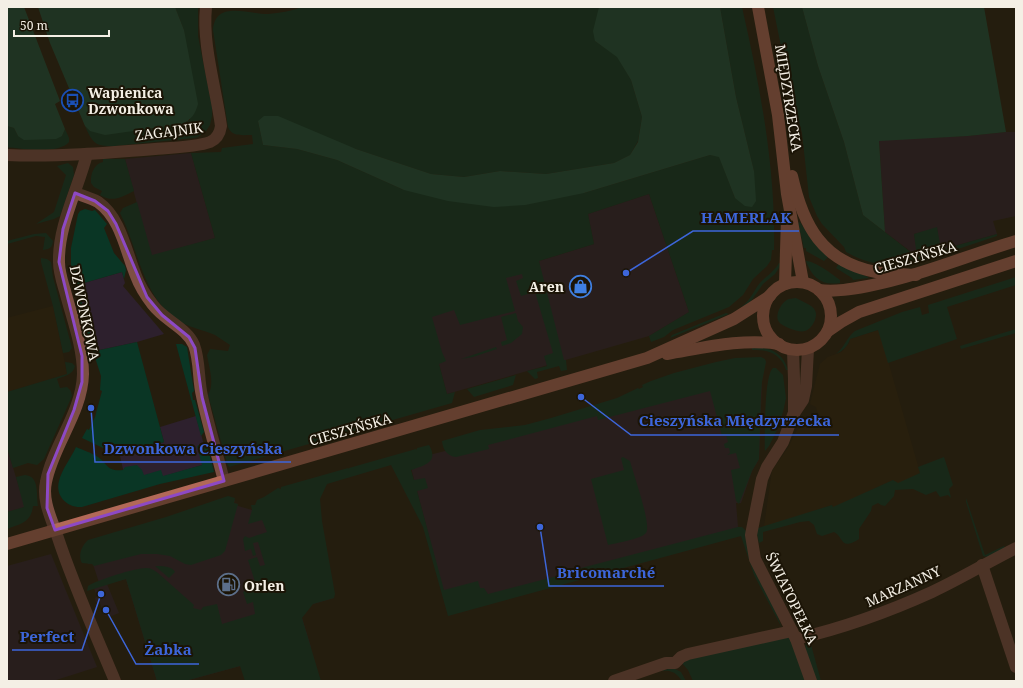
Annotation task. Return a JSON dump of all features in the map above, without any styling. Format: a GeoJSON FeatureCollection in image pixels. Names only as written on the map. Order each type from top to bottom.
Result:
{"type":"FeatureCollection","features":[{"type":"Feature","properties":{"kind":"main road","name":"MIĘDZYRZECKA"},"geometry":{"type":"LineString","coordinates":[[758,7],[778,115],[787,194],[803,282]]}},
{"type":"Feature","properties":{"kind":"main road"},"geometry":{"type":"LineString","coordinates":[[778,115],[800,208],[818,240],[839,258],[864,269],[890,274],[916,275]]}},
{"type":"Feature","properties":{"kind":"main road","name":"MIĘDZYRZECKA"},"geometry":{"type":"LineString","coordinates":[[785,284],[787,194]]}},
{"type":"Feature","properties":{"kind":"main road","name":"CIESZYŃSKA"},"geometry":{"type":"LineString","coordinates":[[819,290],[845,290],[916,275],[1016,242]]}},
{"type":"Feature","properties":{"kind":"main road"},"geometry":{"type":"LineString","coordinates":[[828,331],[830,323],[829,307],[824,295],[812,285],[803,282],[785,284],[770,296],[765,306],[764,317],[766,327],[771,337],[778,344],[793,350],[808,349],[820,342],[828,331],[859,312],[1016,261]]}},
{"type":"Feature","properties":{"kind":"main road","name":"CIESZYŃSKA"},"geometry":{"type":"LineString","coordinates":[[7,544],[583,378],[653,356],[734,319],[770,296]]}},
{"type":"Feature","properties":{"kind":"main road","name":"CIESZYŃSKA"},"geometry":{"type":"LineString","coordinates":[[653,356],[748,342],[778,344]]}},
{"type":"Feature","properties":{"kind":"street","name":"ZAGAJNIK"},"geometry":{"type":"LineString","coordinates":[[86,154],[202,144],[210,142],[217,137],[221,126],[206,37],[206,7]]}},
{"type":"Feature","properties":{"kind":"street"},"geometry":{"type":"LineString","coordinates":[[7,155],[40,156],[86,154]]}},
{"type":"Feature","properties":{"kind":"street","name":"DZWONKOWA"},"geometry":{"type":"LineString","coordinates":[[86,154],[63,229],[59,262],[62,280],[80,347],[83,374],[81,392],[51,464],[45,484],[47,508],[73,579],[115,681]]}},
{"type":"Feature","properties":{"kind":"street"},"geometry":{"type":"LineString","coordinates":[[75,193],[96,201],[108,211],[116,224],[136,275],[147,297],[162,315],[190,337],[193,342],[197,357],[202,397],[224,481]]}},
{"type":"Feature","properties":{"kind":"street","name":"ŚWIATOPEŁKA"},"geometry":{"type":"LineString","coordinates":[[808,349],[805,393],[803,400],[794,415],[783,442],[767,467],[762,478],[751,535],[752,546],[758,566],[794,635],[811,681]]}},
{"type":"Feature","properties":{"kind":"street","name":"ŚWIATOPEŁKA"},"geometry":{"type":"LineString","coordinates":[[793,350],[794,415]]}},
{"type":"Feature","properties":{"kind":"street","name":"MARZANNY"},"geometry":{"type":"LineString","coordinates":[[614,681],[666,663],[675,663],[681,656],[688,654],[794,635],[825,632],[880,613],[933,591],[1016,548]]}},
{"type":"Feature","properties":{"kind":"street"},"geometry":{"type":"LineString","coordinates":[[982,565],[1016,666]]}},
{"type":"Feature","properties":{"kind":"highlighted area"},"geometry":{"type":"Polygon","coordinates":[[[75,193],[95,201],[108,211],[116,224],[147,297],[162,315],[189,337],[195,348],[202,397],[224,481],[55,530],[47,508],[48,474],[74,410],[82,382],[82,356],[59,262],[63,229],[75,193]]]}},
{"type":"Feature","properties":{"kind":"shaded area"},"geometry":{"type":"Polygon","coordinates":[[[1016,132],[1016,216],[993,221],[997,234],[940,250],[937,228],[914,234],[918,257],[885,232],[879,140],[968,136],[1016,132]]]}},
{"type":"Feature","properties":{"kind":"shaded area"},"geometry":{"type":"Polygon","coordinates":[[[191,153],[215,238],[151,256],[125,159],[191,153]]]}},
{"type":"Feature","properties":{"kind":"shaded area"},"geometry":{"type":"Polygon","coordinates":[[[649,194],[689,312],[649,336],[447,394],[421,297],[540,265],[539,261],[594,244],[588,214],[649,194]]]}},
{"type":"Feature","properties":{"kind":"shaded area"},"geometry":{"type":"Polygon","coordinates":[[[122,272],[125,283],[123,286],[164,334],[137,342],[95,351],[77,285],[122,272]]]}},
{"type":"Feature","properties":{"kind":"shaded area"},"geometry":{"type":"Polygon","coordinates":[[[53,306],[67,374],[7,392],[7,318],[53,306]]]}},
{"type":"Feature","properties":{"kind":"shaded area"},"geometry":{"type":"Polygon","coordinates":[[[879,330],[920,473],[898,484],[893,480],[833,508],[832,505],[764,527],[772,471],[788,448],[797,430],[810,423],[820,420],[816,407],[810,404],[820,364],[828,357],[842,352],[849,343],[850,339],[879,330]]]}},
{"type":"Feature","properties":{"kind":"shaded area"},"geometry":{"type":"Polygon","coordinates":[[[762,382],[759,459],[752,471],[741,503],[736,503],[738,527],[744,529],[449,613],[409,460],[533,429],[625,403],[762,382]]]}},
{"type":"Feature","properties":{"kind":"shaded area"},"geometry":{"type":"Polygon","coordinates":[[[196,416],[209,463],[127,487],[120,456],[164,442],[160,427],[196,416]]]}},
{"type":"Feature","properties":{"kind":"shaded area"},"geometry":{"type":"Polygon","coordinates":[[[7,448],[25,507],[7,512],[7,448]]]}},
{"type":"Feature","properties":{"kind":"shaded area","name":"Orlen"},"geometry":{"type":"Polygon","coordinates":[[[235,500],[234,503],[238,504],[238,506],[252,510],[267,506],[334,598],[299,608],[311,647],[185,681],[157,681],[126,579],[107,584],[119,613],[109,617],[108,615],[105,616],[99,601],[96,602],[95,598],[97,597],[94,588],[100,586],[93,564],[88,564],[91,546],[235,500]]]}},
{"type":"Feature","properties":{"kind":"shaded area"},"geometry":{"type":"Polygon","coordinates":[[[51,554],[97,667],[53,681],[7,681],[7,566],[51,554]]]}},
{"type":"Feature","properties":{"kind":"green space"},"geometry":{"type":"Polygon","coordinates":[[[7,7],[24,7],[60,101],[55,104],[65,129],[62,136],[56,139],[24,140],[18,136],[14,128],[7,126],[7,7]]]}},
{"type":"Feature","properties":{"kind":"green space"},"geometry":{"type":"Polygon","coordinates":[[[38,7],[175,7],[184,30],[198,104],[193,116],[182,124],[105,135],[90,131],[85,126],[50,43],[38,7]]]}},
{"type":"Feature","properties":{"kind":"green space"},"geometry":{"type":"Polygon","coordinates":[[[175,7],[198,7],[198,36],[212,107],[210,125],[206,131],[194,138],[114,146],[95,143],[90,137],[85,126],[90,131],[137,131],[182,124],[190,120],[184,30],[175,7]]]}},
{"type":"Feature","properties":{"kind":"green space"},"geometry":{"type":"Polygon","coordinates":[[[302,7],[599,7],[595,41],[617,56],[631,80],[642,117],[638,141],[630,155],[614,163],[546,174],[500,171],[464,177],[431,174],[356,149],[258,121],[263,145],[297,149],[337,160],[404,190],[584,193],[710,155],[719,156],[735,198],[754,171],[736,97],[720,7],[742,7],[761,97],[770,158],[774,220],[774,250],[772,250],[771,260],[767,266],[753,279],[743,295],[729,307],[673,330],[664,337],[651,342],[649,336],[689,312],[649,194],[588,214],[594,244],[539,261],[564,360],[566,360],[567,370],[561,371],[559,366],[537,372],[538,378],[535,379],[527,371],[547,366],[544,356],[553,353],[535,292],[521,296],[516,281],[523,278],[522,274],[506,278],[515,311],[460,325],[454,310],[432,317],[446,361],[439,364],[447,394],[455,392],[452,403],[229,467],[208,395],[211,381],[207,355],[210,349],[228,351],[230,345],[215,335],[191,327],[177,320],[165,310],[148,284],[120,213],[123,208],[137,202],[152,255],[215,238],[191,153],[221,152],[222,148],[253,144],[252,135],[235,134],[228,127],[213,30],[215,21],[220,15],[226,12],[242,11],[268,14],[285,12],[302,7]]]}},
{"type":"Feature","properties":{"kind":"green space"},"geometry":{"type":"Polygon","coordinates":[[[599,7],[720,7],[736,97],[754,171],[756,201],[752,207],[745,206],[735,198],[719,157],[710,155],[584,193],[525,205],[494,207],[448,201],[404,190],[337,160],[297,149],[263,145],[258,121],[264,116],[278,116],[356,149],[431,174],[464,177],[500,171],[546,174],[614,163],[630,155],[638,142],[642,117],[631,80],[617,57],[595,41],[593,31],[599,7]]]}},
{"type":"Feature","properties":{"kind":"green space"},"geometry":{"type":"Polygon","coordinates":[[[773,7],[802,7],[818,66],[844,142],[863,215],[917,257],[914,234],[937,227],[941,250],[997,234],[997,236],[940,255],[936,246],[929,248],[932,258],[899,265],[878,264],[857,258],[846,252],[844,247],[822,224],[809,197],[802,133],[786,71],[773,7]]]}},
{"type":"Feature","properties":{"kind":"green space"},"geometry":{"type":"Polygon","coordinates":[[[802,7],[984,7],[1006,132],[968,136],[879,141],[885,232],[863,215],[844,142],[818,66],[802,7]]]}},
{"type":"Feature","properties":{"kind":"green space"},"geometry":{"type":"Polygon","coordinates":[[[7,126],[14,128],[18,136],[62,136],[65,129],[69,142],[64,146],[57,148],[40,150],[7,147],[7,126]]]}},
{"type":"Feature","properties":{"kind":"green space"},"geometry":{"type":"Polygon","coordinates":[[[103,159],[125,159],[134,191],[113,199],[100,195],[102,191],[94,187],[91,180],[93,170],[97,165],[103,162],[103,159]]]}},
{"type":"Feature","properties":{"kind":"green space"},"geometry":{"type":"Polygon","coordinates":[[[68,163],[73,167],[74,175],[60,216],[36,224],[54,212],[66,175],[57,166],[68,163]]]}},
{"type":"Feature","properties":{"kind":"green space"},"geometry":{"type":"Polygon","coordinates":[[[85,209],[92,211],[95,210],[107,224],[104,228],[114,253],[125,266],[126,270],[124,279],[122,272],[77,285],[95,351],[137,342],[164,442],[120,456],[82,438],[87,429],[89,430],[95,417],[102,391],[100,390],[101,376],[89,339],[71,266],[71,248],[78,214],[80,211],[85,209]]]}},
{"type":"Feature","properties":{"kind":"green space"},"geometry":{"type":"Polygon","coordinates":[[[800,222],[813,242],[828,257],[824,261],[806,251],[806,248],[804,248],[798,223],[800,222]]]}},
{"type":"Feature","properties":{"kind":"green space"},"geometry":{"type":"Polygon","coordinates":[[[46,233],[53,241],[51,247],[47,249],[43,250],[45,237],[36,236],[7,244],[7,241],[34,234],[46,233]]]}},
{"type":"Feature","properties":{"kind":"green space"},"geometry":{"type":"Polygon","coordinates":[[[41,258],[47,259],[51,262],[53,277],[72,348],[69,352],[63,353],[41,258]]]}},
{"type":"Feature","properties":{"kind":"green space"},"geometry":{"type":"Polygon","coordinates":[[[806,261],[823,268],[840,280],[840,283],[834,284],[818,280],[811,272],[806,261]]]}},
{"type":"Feature","properties":{"kind":"green space"},"geometry":{"type":"Polygon","coordinates":[[[779,263],[781,263],[775,274],[763,284],[749,304],[741,307],[749,299],[759,284],[779,263]]]}},
{"type":"Feature","properties":{"kind":"green space"},"geometry":{"type":"Polygon","coordinates":[[[839,264],[868,278],[853,280],[836,268],[839,264]]]}},
{"type":"Feature","properties":{"kind":"green space"},"geometry":{"type":"Polygon","coordinates":[[[1016,277],[1016,285],[947,307],[957,339],[888,363],[878,330],[850,339],[845,348],[836,354],[855,331],[902,312],[920,307],[922,315],[929,313],[928,305],[1016,277]]]}},
{"type":"Feature","properties":{"kind":"green space"},"geometry":{"type":"Polygon","coordinates":[[[796,298],[814,308],[816,312],[814,322],[805,331],[787,328],[779,322],[777,316],[786,300],[796,298]]]}},
{"type":"Feature","properties":{"kind":"green space"},"geometry":{"type":"Polygon","coordinates":[[[516,313],[518,321],[523,327],[522,334],[511,343],[502,346],[501,342],[507,340],[501,317],[516,313]]]}},
{"type":"Feature","properties":{"kind":"green space"},"geometry":{"type":"Polygon","coordinates":[[[726,313],[729,314],[670,338],[672,335],[726,313]]]}},
{"type":"Feature","properties":{"kind":"green space"},"geometry":{"type":"Polygon","coordinates":[[[1016,329],[1016,333],[961,349],[960,346],[1016,329]]]}},
{"type":"Feature","properties":{"kind":"green space"},"geometry":{"type":"Polygon","coordinates":[[[176,344],[182,344],[187,347],[194,391],[192,393],[193,400],[195,400],[204,432],[201,436],[176,344]]]}},
{"type":"Feature","properties":{"kind":"green space"},"geometry":{"type":"Polygon","coordinates":[[[496,347],[497,349],[473,357],[461,359],[496,347]]]}},
{"type":"Feature","properties":{"kind":"green space"},"geometry":{"type":"Polygon","coordinates":[[[752,348],[765,348],[775,352],[783,359],[788,370],[786,370],[781,360],[777,356],[763,350],[752,350],[752,348]]]}},
{"type":"Feature","properties":{"kind":"green space"},"geometry":{"type":"Polygon","coordinates":[[[761,357],[765,359],[766,362],[761,394],[759,459],[752,471],[739,504],[736,501],[731,470],[740,468],[736,453],[727,455],[730,453],[729,448],[725,448],[724,444],[728,442],[726,435],[722,436],[710,391],[598,420],[597,416],[488,445],[489,449],[456,457],[448,454],[444,450],[442,441],[480,430],[525,425],[551,418],[617,398],[643,387],[642,385],[651,381],[674,373],[735,358],[761,357]]]}},
{"type":"Feature","properties":{"kind":"green space"},"geometry":{"type":"Polygon","coordinates":[[[65,362],[72,363],[75,366],[74,369],[68,375],[57,379],[60,388],[67,387],[71,391],[72,396],[44,459],[37,465],[28,463],[13,468],[7,448],[7,392],[67,374],[65,362]]]}},
{"type":"Feature","properties":{"kind":"green space"},"geometry":{"type":"Polygon","coordinates":[[[773,368],[776,368],[783,375],[786,398],[778,428],[765,451],[765,420],[768,382],[773,368]]]}},
{"type":"Feature","properties":{"kind":"green space"},"geometry":{"type":"Polygon","coordinates":[[[516,375],[513,385],[474,397],[467,389],[516,375]]]}},
{"type":"Feature","properties":{"kind":"green space"},"geometry":{"type":"Polygon","coordinates":[[[203,443],[207,444],[214,472],[160,484],[82,507],[77,507],[67,503],[63,500],[59,492],[58,486],[60,477],[76,447],[96,456],[108,467],[114,470],[123,470],[125,467],[137,465],[142,470],[144,475],[161,470],[163,476],[202,465],[197,446],[203,443]]]}},
{"type":"Feature","properties":{"kind":"green space","name":"Orlen"},"geometry":{"type":"Polygon","coordinates":[[[429,445],[432,455],[429,462],[411,470],[414,480],[425,478],[428,488],[417,491],[444,590],[478,581],[480,588],[484,588],[488,594],[561,575],[562,573],[742,527],[746,531],[782,628],[754,575],[741,536],[448,616],[423,527],[391,465],[327,484],[320,499],[322,521],[335,594],[334,598],[313,604],[302,618],[321,681],[245,681],[240,666],[185,681],[157,681],[126,579],[87,591],[88,586],[99,581],[125,572],[148,568],[158,573],[194,605],[193,608],[201,610],[203,607],[217,604],[222,624],[255,614],[253,602],[247,604],[243,592],[252,587],[254,593],[258,591],[248,560],[257,557],[260,566],[265,565],[258,542],[253,543],[256,555],[253,556],[251,549],[245,551],[243,539],[245,536],[249,538],[267,532],[262,520],[248,524],[252,510],[251,505],[255,505],[257,500],[278,488],[281,489],[281,487],[416,449],[417,450],[417,448],[429,445]]]}},
{"type":"Feature","properties":{"kind":"green space"},"geometry":{"type":"Polygon","coordinates":[[[623,457],[630,461],[641,498],[647,528],[646,533],[639,537],[608,545],[591,479],[624,470],[621,458],[623,457]]]}},
{"type":"Feature","properties":{"kind":"green space"},"geometry":{"type":"Polygon","coordinates":[[[944,457],[953,485],[949,489],[951,498],[948,495],[940,497],[936,491],[926,495],[913,489],[895,490],[894,496],[885,506],[878,503],[872,506],[871,511],[859,529],[859,539],[848,544],[843,542],[834,532],[822,536],[817,534],[814,525],[809,521],[763,532],[763,541],[759,543],[757,534],[758,528],[832,505],[833,507],[893,480],[898,483],[920,473],[918,467],[944,457]]]}},
{"type":"Feature","properties":{"kind":"green space"},"geometry":{"type":"Polygon","coordinates":[[[25,475],[30,476],[35,482],[38,506],[33,506],[30,516],[24,522],[7,529],[7,512],[24,507],[16,477],[25,475]]]}},
{"type":"Feature","properties":{"kind":"green space"},"geometry":{"type":"Polygon","coordinates":[[[228,496],[235,498],[234,503],[238,504],[225,551],[221,555],[191,565],[185,564],[170,556],[157,554],[141,554],[94,566],[92,564],[82,563],[80,557],[81,551],[88,540],[166,517],[228,496]]]}},
{"type":"Feature","properties":{"kind":"green space"},"geometry":{"type":"Polygon","coordinates":[[[966,498],[985,555],[1004,546],[1006,549],[988,557],[983,556],[966,498]]]}},
{"type":"Feature","properties":{"kind":"green space"},"geometry":{"type":"Polygon","coordinates":[[[155,566],[169,567],[175,572],[169,578],[155,566]]]}},
{"type":"Feature","properties":{"kind":"green space"},"geometry":{"type":"Polygon","coordinates":[[[786,637],[790,638],[805,681],[693,681],[688,670],[681,662],[684,658],[786,637]]]}},
{"type":"Feature","properties":{"kind":"green space"},"geometry":{"type":"Polygon","coordinates":[[[810,641],[821,681],[815,681],[805,648],[806,644],[810,641]]]}},
{"type":"Feature","properties":{"kind":"green space"},"geometry":{"type":"Polygon","coordinates":[[[673,668],[681,672],[686,681],[682,681],[676,674],[670,671],[654,672],[673,668]]]}},
{"type":"Feature","properties":{"kind":"place","name":"Wapienica Dzwonkowa"},"geometry":{"type":"Point","coordinates":[73,100]}},
{"type":"Feature","properties":{"kind":"place","name":"HAMERLAK"},"geometry":{"type":"Point","coordinates":[626,273]}},
{"type":"Feature","properties":{"kind":"place","name":"Aren"},"geometry":{"type":"Point","coordinates":[580,286]}},
{"type":"Feature","properties":{"kind":"place","name":"Cieszyńska Międzyrzecka"},"geometry":{"type":"Point","coordinates":[581,397]}},
{"type":"Feature","properties":{"kind":"place","name":"Dzwonkowa Cieszyńska"},"geometry":{"type":"Point","coordinates":[91,408]}},
{"type":"Feature","properties":{"kind":"place","name":"Bricomarché"},"geometry":{"type":"Point","coordinates":[540,527]}},
{"type":"Feature","properties":{"kind":"place","name":"Orlen"},"geometry":{"type":"Point","coordinates":[229,585]}},
{"type":"Feature","properties":{"kind":"place","name":"Perfect"},"geometry":{"type":"Point","coordinates":[101,594]}},
{"type":"Feature","properties":{"kind":"place","name":"Żabka"},"geometry":{"type":"Point","coordinates":[106,610]}}]}
